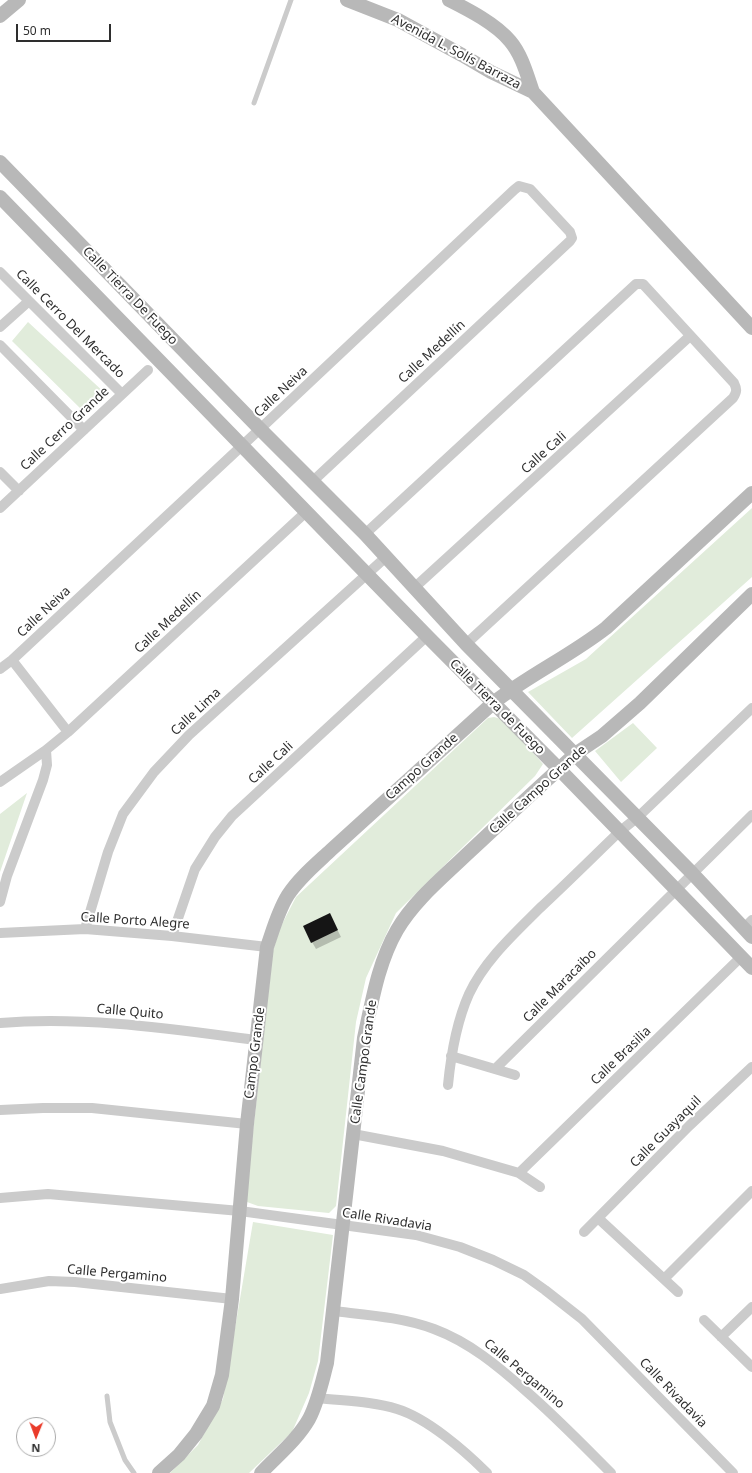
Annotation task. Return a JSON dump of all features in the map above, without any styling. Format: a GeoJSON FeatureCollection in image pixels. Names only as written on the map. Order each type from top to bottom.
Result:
{"type":"FeatureCollection","features":[{"type":"Feature","properties":{"kind":"street"},"geometry":{"type":"LineString","coordinates":[[0,16],[19,0]]}},
{"type":"Feature","properties":{"kind":"street","name":"Avenida L. Solís Barraza"},"geometry":{"type":"LineString","coordinates":[[347,0],[398,20],[491,72],[533,92]]}},
{"type":"Feature","properties":{"kind":"street","name":"Avenida L. Solís Barraza"},"geometry":{"type":"LineString","coordinates":[[449,0],[493,26],[510,41],[519,55],[533,92]]}},
{"type":"Feature","properties":{"kind":"street"},"geometry":{"type":"LineString","coordinates":[[533,92],[752,328]]}},
{"type":"Feature","properties":{"kind":"street","name":"Calle Tierra De Fuego"},"geometry":{"type":"LineString","coordinates":[[0,162],[260,429]]}},
{"type":"Feature","properties":{"kind":"street","name":"Calle Neiva"},"geometry":{"type":"LineString","coordinates":[[0,669],[12,660],[242,446],[519,186],[530,189],[570,232],[572,238],[570,242]]}},
{"type":"Feature","properties":{"kind":"street","name":"Calle Tierra De Fuego"},"geometry":{"type":"LineString","coordinates":[[0,197],[242,446]]}},
{"type":"Feature","properties":{"kind":"street","name":"Calle Medellín"},"geometry":{"type":"LineString","coordinates":[[313,481],[570,242]]}},
{"type":"Feature","properties":{"kind":"street","name":"Calle Cerro Del Mercado"},"geometry":{"type":"LineString","coordinates":[[0,272],[122,394]]}},
{"type":"Feature","properties":{"kind":"street"},"geometry":{"type":"LineString","coordinates":[[365,534],[636,284],[643,284],[734,382],[737,388],[736,394],[466,644]]}},
{"type":"Feature","properties":{"kind":"street"},"geometry":{"type":"LineString","coordinates":[[0,327],[29,301]]}},
{"type":"Feature","properties":{"kind":"street","name":"Calle Cali"},"geometry":{"type":"LineString","coordinates":[[414,588],[690,336]]}},
{"type":"Feature","properties":{"kind":"street"},"geometry":{"type":"LineString","coordinates":[[0,345],[84,430]]}},
{"type":"Feature","properties":{"kind":"street","name":"Calle Cerro Grande"},"geometry":{"type":"LineString","coordinates":[[0,508],[148,370]]}},
{"type":"Feature","properties":{"kind":"street","name":"Calle Tierra de Fuego"},"geometry":{"type":"LineString","coordinates":[[260,429],[365,534],[466,644],[510,689],[576,754],[692,873],[749,928]]}},
{"type":"Feature","properties":{"kind":"street","name":"Calle Tierra de Fuego"},"geometry":{"type":"LineString","coordinates":[[242,446],[752,968]]}},
{"type":"Feature","properties":{"kind":"street"},"geometry":{"type":"LineString","coordinates":[[0,472],[19,491]]}},
{"type":"Feature","properties":{"kind":"street"},"geometry":{"type":"LineString","coordinates":[[493,703],[510,689],[583,645],[606,628],[752,493]]}},
{"type":"Feature","properties":{"kind":"street","name":"Calle Medellín"},"geometry":{"type":"LineString","coordinates":[[0,782],[46,750],[68,732],[306,512]]}},
{"type":"Feature","properties":{"kind":"street","name":"Calle Lima"},"geometry":{"type":"LineString","coordinates":[[85,929],[108,852],[123,814],[154,772],[189,735],[386,558]]}},
{"type":"Feature","properties":{"kind":"street","name":"Calle Campo Grande"},"geometry":{"type":"LineString","coordinates":[[261,1473],[295,1438],[308,1419],[318,1398],[327,1363],[364,1038],[374,990],[384,957],[397,931],[413,906],[559,769],[640,704],[752,594]]}},
{"type":"Feature","properties":{"kind":"street","name":"Calle Cali"},"geometry":{"type":"LineString","coordinates":[[172,936],[195,869],[215,837],[232,816],[427,636]]}},
{"type":"Feature","properties":{"kind":"street"},"geometry":{"type":"LineString","coordinates":[[12,660],[68,732]]}},
{"type":"Feature","properties":{"kind":"street","name":"Campo Grande"},"geometry":{"type":"LineString","coordinates":[[159,1473],[183,1450],[196,1434],[213,1406],[222,1375],[232,1299],[247,1124],[267,947],[276,921],[288,895],[306,874],[330,850],[493,703]]}},
{"type":"Feature","properties":{"kind":"street"},"geometry":{"type":"LineString","coordinates":[[448,1085],[451,1056],[458,1026],[469,993],[503,945],[619,832],[638,817],[752,708]]}},
{"type":"Feature","properties":{"kind":"street"},"geometry":{"type":"LineString","coordinates":[[0,902],[7,876],[43,780],[47,765],[46,750]]}},
{"type":"Feature","properties":{"kind":"street","name":"Calle Maracaibo"},"geometry":{"type":"LineString","coordinates":[[495,1069],[752,815]]}},
{"type":"Feature","properties":{"kind":"street","name":"Calle Porto Alegre"},"geometry":{"type":"LineString","coordinates":[[0,933],[85,929],[172,936],[267,947]]}},
{"type":"Feature","properties":{"kind":"street","name":"Calle Brasilia"},"geometry":{"type":"LineString","coordinates":[[519,1173],[741,957]]}},
{"type":"Feature","properties":{"kind":"street","name":"Calle Quito"},"geometry":{"type":"LineString","coordinates":[[0,1023],[67,1020],[110,1022],[256,1040]]}},
{"type":"Feature","properties":{"kind":"street"},"geometry":{"type":"LineString","coordinates":[[451,1056],[515,1075]]}},
{"type":"Feature","properties":{"kind":"street","name":"Calle Guayaquil"},"geometry":{"type":"LineString","coordinates":[[584,1232],[689,1126],[752,1067]]}},
{"type":"Feature","properties":{"kind":"street"},"geometry":{"type":"LineString","coordinates":[[0,1110],[92,1108],[247,1124]]}},
{"type":"Feature","properties":{"kind":"street"},"geometry":{"type":"LineString","coordinates":[[353,1134],[443,1151],[519,1173],[540,1186]]}},
{"type":"Feature","properties":{"kind":"street"},"geometry":{"type":"LineString","coordinates":[[664,1279],[752,1191]]}},
{"type":"Feature","properties":{"kind":"street","name":"Calle Rivadavia"},"geometry":{"type":"LineString","coordinates":[[0,1198],[48,1194],[240,1212],[424,1237],[473,1252],[524,1275],[582,1319],[732,1473]]}},
{"type":"Feature","properties":{"kind":"street"},"geometry":{"type":"LineString","coordinates":[[598,1218],[678,1292]]}},
{"type":"Feature","properties":{"kind":"street","name":"Calle Pergamino"},"geometry":{"type":"LineString","coordinates":[[0,1290],[49,1281],[75,1282],[232,1299]]}},
{"type":"Feature","properties":{"kind":"street"},"geometry":{"type":"LineString","coordinates":[[721,1336],[752,1307]]}},
{"type":"Feature","properties":{"kind":"street","name":"Calle Pergamino"},"geometry":{"type":"LineString","coordinates":[[333,1311],[394,1318],[416,1323],[434,1329],[472,1348],[500,1367],[558,1419],[611,1473]]}},
{"type":"Feature","properties":{"kind":"street"},"geometry":{"type":"LineString","coordinates":[[704,1320],[752,1367]]}},
{"type":"Feature","properties":{"kind":"street"},"geometry":{"type":"LineString","coordinates":[[318,1398],[378,1405],[397,1409],[410,1414],[453,1442],[487,1473]]}},
{"type":"Feature","properties":{"kind":"lane"},"geometry":{"type":"LineString","coordinates":[[254,103],[291,0]]}},
{"type":"Feature","properties":{"kind":"lane"},"geometry":{"type":"LineString","coordinates":[[107,1396],[110,1422],[125,1460],[134,1473]]}},
{"type":"Feature","properties":{"kind":"green space"},"geometry":{"type":"Polygon","coordinates":[[[28,322],[106,394],[84,412],[12,341],[28,322]]]}},
{"type":"Feature","properties":{"kind":"green space"},"geometry":{"type":"Polygon","coordinates":[[[752,508],[752,577],[572,738],[528,692],[586,659],[752,508]]]}},
{"type":"Feature","properties":{"kind":"green space"},"geometry":{"type":"Polygon","coordinates":[[[494,717],[504,720],[543,764],[535,776],[396,913],[366,978],[356,1022],[336,1206],[329,1213],[258,1206],[247,1202],[246,1196],[273,951],[280,928],[296,897],[488,718],[494,717]]]}},
{"type":"Feature","properties":{"kind":"green space"},"geometry":{"type":"Polygon","coordinates":[[[633,723],[657,748],[621,782],[595,751],[633,723]]]}},
{"type":"Feature","properties":{"kind":"green space"},"geometry":{"type":"Polygon","coordinates":[[[27,793],[0,872],[0,814],[27,793]]]}},
{"type":"Feature","properties":{"kind":"green space"},"geometry":{"type":"Polygon","coordinates":[[[253,1222],[333,1235],[318,1361],[309,1393],[292,1432],[249,1473],[170,1473],[198,1445],[223,1399],[253,1222]]]}},
{"type":"Feature","properties":{"kind":"building"},"geometry":{"type":"Polygon","coordinates":[[[330,913],[338,930],[311,943],[303,926],[330,913]]]}}]}
